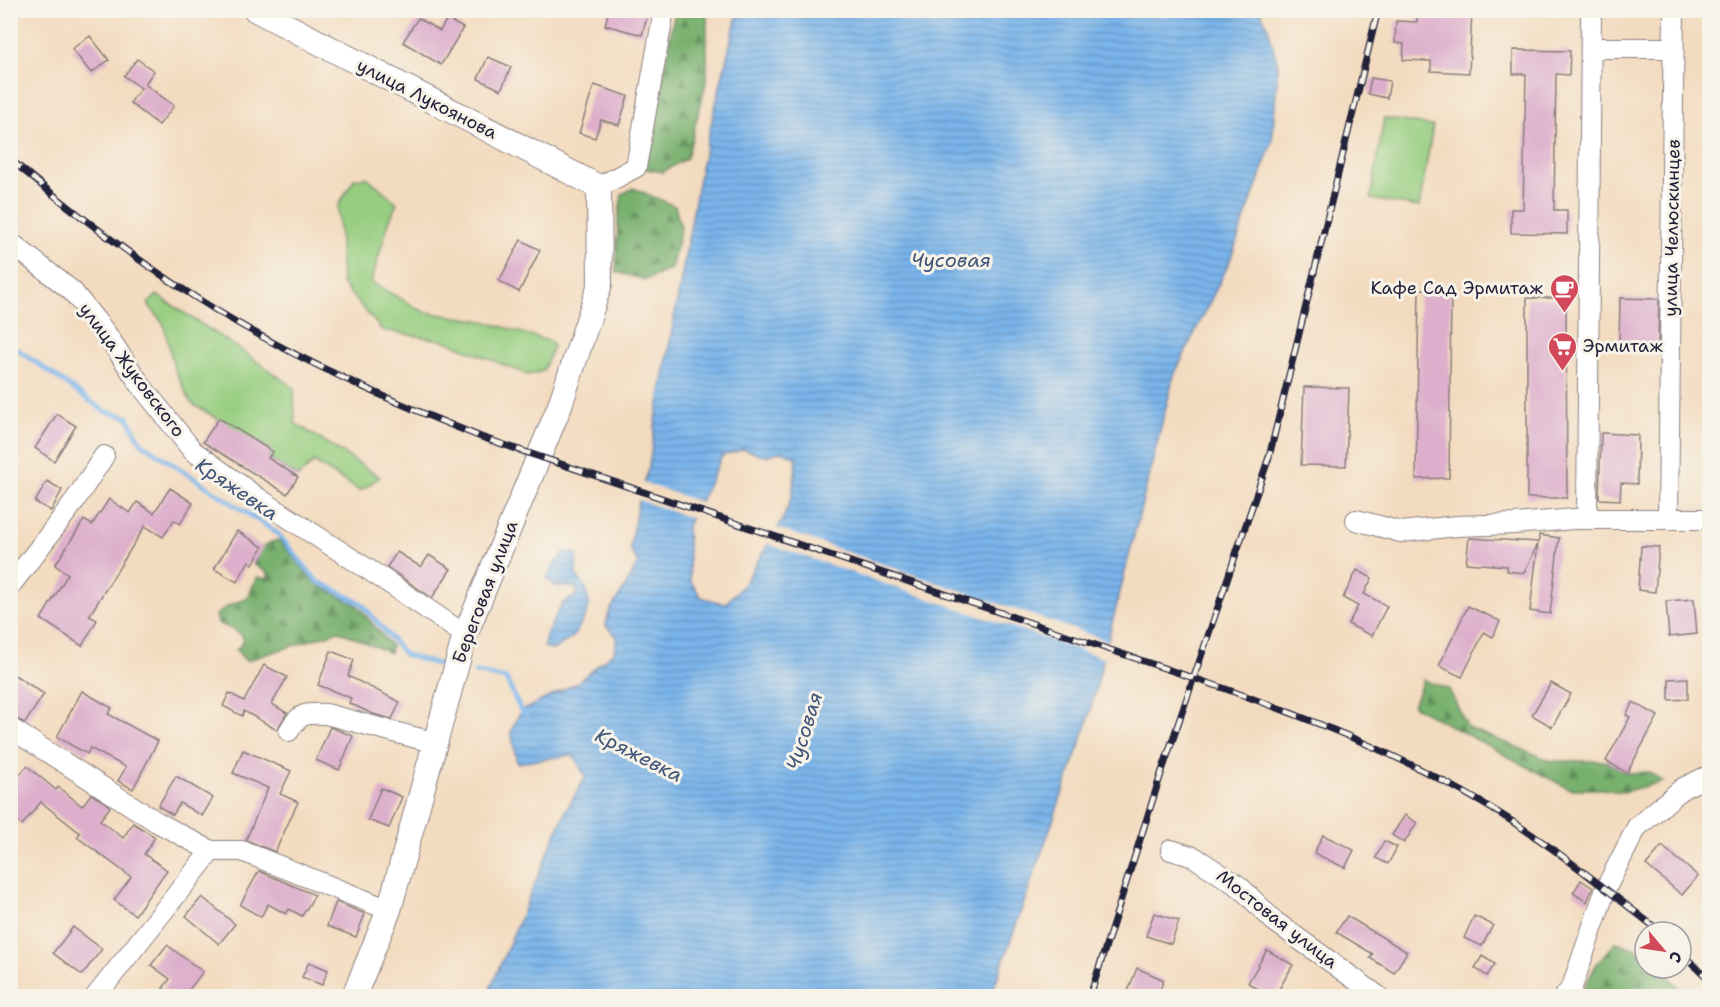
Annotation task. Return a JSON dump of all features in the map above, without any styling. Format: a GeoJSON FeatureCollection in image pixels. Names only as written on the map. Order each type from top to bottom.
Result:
{"type":"FeatureCollection","features":[{"type":"Feature","properties":{"kind":"street","name":"улица Лукоянова"},"geometry":{"type":"LineString","coordinates":[[256,10],[599,188]]}},
{"type":"Feature","properties":{"kind":"street"},"geometry":{"type":"LineString","coordinates":[[599,188],[636,167],[664,10]]}},
{"type":"Feature","properties":{"kind":"street"},"geometry":{"type":"LineString","coordinates":[[1587,519],[1592,10]]}},
{"type":"Feature","properties":{"kind":"street","name":"улица Челюскинцев"},"geometry":{"type":"LineString","coordinates":[[1668,518],[1674,10]]}},
{"type":"Feature","properties":{"kind":"street"},"geometry":{"type":"LineString","coordinates":[[1591,48],[1673,48]]}},
{"type":"Feature","properties":{"kind":"street","name":"Береговая улица"},"geometry":{"type":"LineString","coordinates":[[354,996],[389,910],[465,635],[559,408],[600,284],[599,188]]}},
{"type":"Feature","properties":{"kind":"street","name":"улица Жуковского"},"geometry":{"type":"LineString","coordinates":[[10,242],[72,291],[105,332],[142,387],[193,451],[258,498],[465,635]]}},
{"type":"Feature","properties":{"kind":"street"},"geometry":{"type":"LineString","coordinates":[[10,586],[72,505],[104,456]]}},
{"type":"Feature","properties":{"kind":"street"},"geometry":{"type":"LineString","coordinates":[[1356,520],[1401,532],[1457,526],[1587,519],[1710,519]]}},
{"type":"Feature","properties":{"kind":"street"},"geometry":{"type":"LineString","coordinates":[[289,732],[296,719],[309,713],[326,714],[436,743]]}},
{"type":"Feature","properties":{"kind":"street"},"geometry":{"type":"LineString","coordinates":[[10,728],[157,822],[211,852],[242,851],[389,910]]}},
{"type":"Feature","properties":{"kind":"street"},"geometry":{"type":"LineString","coordinates":[[1565,996],[1572,987],[1606,888],[1637,827],[1683,788],[1710,775]]}},
{"type":"Feature","properties":{"kind":"street","name":"Мостовая улица"},"geometry":{"type":"LineString","coordinates":[[1171,850],[1194,857],[1240,887],[1274,921],[1378,996]]}},
{"type":"Feature","properties":{"kind":"street"},"geometry":{"type":"LineString","coordinates":[[96,996],[211,852]]}},
{"type":"Feature","properties":{"kind":"green space"},"geometry":{"type":"Polygon","coordinates":[[[675,11],[707,11],[707,79],[687,158],[663,172],[645,169],[675,11]]]}},
{"type":"Feature","properties":{"kind":"green space"},"geometry":{"type":"Polygon","coordinates":[[[1384,118],[1433,126],[1419,207],[1371,199],[1384,118]]]}},
{"type":"Feature","properties":{"kind":"green space"},"geometry":{"type":"Polygon","coordinates":[[[367,177],[397,203],[371,282],[424,312],[484,321],[552,342],[553,347],[543,371],[528,375],[446,341],[382,330],[342,284],[338,206],[354,179],[367,177]]]}},
{"type":"Feature","properties":{"kind":"green space"},"geometry":{"type":"Polygon","coordinates":[[[633,188],[675,206],[681,228],[671,269],[646,280],[616,272],[618,220],[622,194],[633,188]]]}},
{"type":"Feature","properties":{"kind":"green space"},"geometry":{"type":"Polygon","coordinates":[[[157,295],[294,388],[295,423],[380,477],[360,491],[314,462],[298,477],[268,458],[272,451],[191,403],[174,368],[164,325],[148,304],[157,295]]]}},
{"type":"Feature","properties":{"kind":"green space"},"geometry":{"type":"Polygon","coordinates":[[[279,540],[316,584],[357,605],[391,646],[390,653],[339,631],[246,661],[236,650],[244,641],[241,634],[218,623],[216,615],[226,607],[247,598],[257,577],[268,579],[268,573],[253,564],[265,545],[279,540]]]}},
{"type":"Feature","properties":{"kind":"green space"},"geometry":{"type":"Polygon","coordinates":[[[1423,680],[1449,689],[1468,728],[1552,761],[1606,761],[1627,773],[1649,772],[1663,782],[1623,792],[1569,789],[1413,706],[1423,680]]]}},
{"type":"Feature","properties":{"kind":"green space"},"geometry":{"type":"Polygon","coordinates":[[[1616,942],[1633,948],[1633,980],[1672,980],[1687,996],[1580,996],[1596,965],[1616,942]]]}},
{"type":"Feature","properties":{"kind":"water","name":"Чусовая"},"geometry":{"type":"Polygon","coordinates":[[[738,11],[1260,11],[1268,27],[1278,66],[1272,142],[1229,263],[1174,375],[1087,724],[991,996],[487,996],[566,810],[586,777],[573,755],[517,763],[511,731],[521,711],[575,684],[614,652],[617,637],[606,626],[611,608],[638,563],[630,549],[633,530],[649,466],[701,167],[738,11]],[[743,449],[722,456],[687,526],[690,580],[701,597],[725,604],[744,584],[782,521],[792,496],[797,458],[782,451],[765,456],[743,449]]]}},
{"type":"Feature","properties":{"kind":"water"},"geometry":{"type":"Polygon","coordinates":[[[565,552],[577,554],[576,575],[586,587],[589,605],[573,637],[553,650],[544,647],[546,635],[562,604],[577,595],[576,587],[555,586],[547,578],[554,564],[565,552]]]}},
{"type":"Feature","properties":{"kind":"pier"},"geometry":{"type":"Polygon","coordinates":[[[641,482],[703,503],[694,519],[636,499],[641,482]]]}},
{"type":"Feature","properties":{"kind":"pier"},"geometry":{"type":"Polygon","coordinates":[[[774,527],[1111,642],[1106,659],[765,543],[774,527]]]}},
{"type":"Feature","properties":{"kind":"building"},"geometry":{"type":"Polygon","coordinates":[[[609,10],[649,10],[642,35],[605,25],[609,10]]]}},
{"type":"Feature","properties":{"kind":"building"},"geometry":{"type":"Polygon","coordinates":[[[1417,10],[1472,10],[1469,73],[1431,71],[1431,61],[1403,60],[1404,44],[1395,43],[1396,21],[1417,22],[1417,10]]]}},
{"type":"Feature","properties":{"kind":"building"},"geometry":{"type":"Polygon","coordinates":[[[418,18],[440,31],[447,19],[463,28],[441,65],[403,42],[418,18]]]}},
{"type":"Feature","properties":{"kind":"building"},"geometry":{"type":"Polygon","coordinates":[[[90,36],[109,60],[91,73],[72,49],[90,36]]]}},
{"type":"Feature","properties":{"kind":"building"},"geometry":{"type":"Polygon","coordinates":[[[1513,50],[1570,51],[1569,75],[1556,74],[1554,210],[1567,210],[1567,234],[1511,233],[1511,209],[1523,209],[1526,74],[1513,74],[1513,50]]]}},
{"type":"Feature","properties":{"kind":"building"},"geometry":{"type":"Polygon","coordinates":[[[488,57],[511,67],[501,90],[478,79],[488,57]]]}},
{"type":"Feature","properties":{"kind":"building"},"geometry":{"type":"Polygon","coordinates":[[[137,59],[154,71],[145,84],[174,106],[159,125],[130,103],[141,88],[124,76],[137,59]]]}},
{"type":"Feature","properties":{"kind":"building"},"geometry":{"type":"Polygon","coordinates":[[[1371,78],[1390,81],[1387,98],[1368,94],[1371,78]]]}},
{"type":"Feature","properties":{"kind":"building"},"geometry":{"type":"Polygon","coordinates":[[[594,85],[628,96],[619,125],[601,120],[595,138],[579,133],[594,85]]]}},
{"type":"Feature","properties":{"kind":"building"},"geometry":{"type":"Polygon","coordinates":[[[521,240],[540,250],[519,292],[499,281],[521,240]]]}},
{"type":"Feature","properties":{"kind":"building"},"geometry":{"type":"Polygon","coordinates":[[[1419,289],[1451,290],[1449,478],[1416,479],[1419,289]]]}},
{"type":"Feature","properties":{"kind":"building"},"geometry":{"type":"Polygon","coordinates":[[[1527,298],[1566,298],[1567,498],[1527,498],[1527,298]]]}},
{"type":"Feature","properties":{"kind":"building"},"geometry":{"type":"Polygon","coordinates":[[[1620,298],[1659,299],[1658,346],[1619,347],[1620,298]]]}},
{"type":"Feature","properties":{"kind":"building"},"geometry":{"type":"Polygon","coordinates":[[[1304,387],[1349,388],[1346,466],[1301,465],[1304,387]]]}},
{"type":"Feature","properties":{"kind":"building"},"geometry":{"type":"Polygon","coordinates":[[[57,414],[76,426],[54,461],[35,448],[57,414]]]}},
{"type":"Feature","properties":{"kind":"building"},"geometry":{"type":"Polygon","coordinates":[[[219,418],[273,452],[268,458],[298,477],[287,494],[203,442],[219,418]]]}},
{"type":"Feature","properties":{"kind":"building"},"geometry":{"type":"Polygon","coordinates":[[[1601,433],[1638,435],[1637,484],[1621,483],[1620,500],[1599,499],[1601,433]]]}},
{"type":"Feature","properties":{"kind":"building"},"geometry":{"type":"Polygon","coordinates":[[[47,481],[62,490],[51,511],[35,502],[47,481]]]}},
{"type":"Feature","properties":{"kind":"building"},"geometry":{"type":"Polygon","coordinates":[[[170,488],[193,503],[180,524],[174,520],[163,537],[145,526],[89,616],[97,620],[82,646],[41,619],[68,574],[55,565],[84,520],[92,525],[109,499],[130,513],[137,502],[154,513],[170,488]]]}},
{"type":"Feature","properties":{"kind":"building"},"geometry":{"type":"Polygon","coordinates":[[[237,531],[263,547],[253,564],[249,561],[237,582],[214,569],[237,531]]]}},
{"type":"Feature","properties":{"kind":"building"},"geometry":{"type":"Polygon","coordinates":[[[1539,535],[1559,538],[1550,614],[1530,611],[1538,543],[1524,573],[1507,571],[1507,566],[1466,563],[1469,538],[1539,542],[1539,535]]]}},
{"type":"Feature","properties":{"kind":"building"},"geometry":{"type":"Polygon","coordinates":[[[1641,546],[1659,547],[1655,592],[1638,590],[1641,546]]]}},
{"type":"Feature","properties":{"kind":"building"},"geometry":{"type":"Polygon","coordinates":[[[397,552],[421,567],[429,555],[451,569],[432,598],[387,567],[397,552]]]}},
{"type":"Feature","properties":{"kind":"building"},"geometry":{"type":"Polygon","coordinates":[[[1357,570],[1372,578],[1364,594],[1387,606],[1372,636],[1348,624],[1358,606],[1343,598],[1357,570]]]}},
{"type":"Feature","properties":{"kind":"building"},"geometry":{"type":"Polygon","coordinates":[[[1694,599],[1697,634],[1669,637],[1666,601],[1694,599]]]}},
{"type":"Feature","properties":{"kind":"building"},"geometry":{"type":"Polygon","coordinates":[[[1468,606],[1500,621],[1493,637],[1484,632],[1462,677],[1439,666],[1468,606]]]}},
{"type":"Feature","properties":{"kind":"building"},"geometry":{"type":"Polygon","coordinates":[[[331,651],[354,660],[348,676],[400,702],[392,719],[373,714],[349,703],[351,698],[318,685],[331,651]]]}},
{"type":"Feature","properties":{"kind":"building"},"geometry":{"type":"Polygon","coordinates":[[[264,665],[287,677],[272,704],[287,713],[277,730],[244,711],[242,716],[223,706],[229,693],[244,701],[264,665]]]}},
{"type":"Feature","properties":{"kind":"building"},"geometry":{"type":"Polygon","coordinates":[[[10,672],[44,694],[25,723],[10,716],[10,672]]]}},
{"type":"Feature","properties":{"kind":"building"},"geometry":{"type":"Polygon","coordinates":[[[1688,678],[1688,699],[1669,700],[1669,679],[1688,678]]]}},
{"type":"Feature","properties":{"kind":"building"},"geometry":{"type":"Polygon","coordinates":[[[1551,683],[1571,694],[1552,727],[1532,715],[1551,683]]]}},
{"type":"Feature","properties":{"kind":"building"},"geometry":{"type":"Polygon","coordinates":[[[82,691],[112,708],[108,714],[158,741],[133,789],[118,781],[126,767],[90,748],[87,754],[57,737],[82,691]]]}},
{"type":"Feature","properties":{"kind":"building"},"geometry":{"type":"Polygon","coordinates":[[[1633,702],[1658,716],[1627,773],[1606,761],[1630,717],[1626,715],[1633,702]]]}},
{"type":"Feature","properties":{"kind":"building"},"geometry":{"type":"Polygon","coordinates":[[[330,727],[353,736],[339,770],[316,760],[330,727]]]}},
{"type":"Feature","properties":{"kind":"building"},"geometry":{"type":"Polygon","coordinates":[[[243,750],[291,771],[280,794],[298,802],[275,852],[246,840],[268,788],[233,773],[243,750]]]}},
{"type":"Feature","properties":{"kind":"building"},"geometry":{"type":"Polygon","coordinates":[[[27,766],[56,790],[58,787],[82,806],[91,794],[106,803],[110,807],[100,820],[123,838],[133,823],[155,837],[144,854],[167,870],[135,915],[114,900],[131,877],[77,837],[80,833],[41,802],[22,825],[10,816],[10,786],[27,766]]]}},
{"type":"Feature","properties":{"kind":"building"},"geometry":{"type":"Polygon","coordinates":[[[176,776],[213,798],[202,816],[180,803],[173,815],[158,806],[176,776]]]}},
{"type":"Feature","properties":{"kind":"building"},"geometry":{"type":"Polygon","coordinates":[[[381,788],[402,797],[389,828],[368,820],[381,788]]]}},
{"type":"Feature","properties":{"kind":"building"},"geometry":{"type":"Polygon","coordinates":[[[1405,815],[1417,823],[1404,843],[1392,835],[1405,815]]]}},
{"type":"Feature","properties":{"kind":"building"},"geometry":{"type":"Polygon","coordinates":[[[1323,835],[1354,850],[1345,868],[1314,853],[1323,835]]]}},
{"type":"Feature","properties":{"kind":"building"},"geometry":{"type":"Polygon","coordinates":[[[1384,841],[1397,847],[1388,864],[1376,858],[1384,841]]]}},
{"type":"Feature","properties":{"kind":"building"},"geometry":{"type":"Polygon","coordinates":[[[1662,846],[1698,876],[1682,895],[1646,865],[1662,846]]]}},
{"type":"Feature","properties":{"kind":"building"},"geometry":{"type":"Polygon","coordinates":[[[259,871],[315,895],[302,916],[289,909],[286,914],[268,904],[261,917],[240,905],[259,871]]]}},
{"type":"Feature","properties":{"kind":"building"},"geometry":{"type":"Polygon","coordinates":[[[1581,880],[1593,888],[1587,902],[1573,893],[1581,880]]]}},
{"type":"Feature","properties":{"kind":"building"},"geometry":{"type":"Polygon","coordinates":[[[202,897],[235,924],[219,944],[186,916],[202,897]]]}},
{"type":"Feature","properties":{"kind":"building"},"geometry":{"type":"Polygon","coordinates":[[[336,902],[365,914],[356,937],[327,926],[336,902]]]}},
{"type":"Feature","properties":{"kind":"building"},"geometry":{"type":"Polygon","coordinates":[[[1154,913],[1179,921],[1171,944],[1146,936],[1154,913]]]}},
{"type":"Feature","properties":{"kind":"building"},"geometry":{"type":"Polygon","coordinates":[[[1347,916],[1407,952],[1394,973],[1370,958],[1373,954],[1336,932],[1347,916]]]}},
{"type":"Feature","properties":{"kind":"building"},"geometry":{"type":"Polygon","coordinates":[[[1474,916],[1493,925],[1482,946],[1464,938],[1474,916]]]}},
{"type":"Feature","properties":{"kind":"building"},"geometry":{"type":"Polygon","coordinates":[[[73,927],[102,949],[82,975],[53,953],[73,927]]]}},
{"type":"Feature","properties":{"kind":"building"},"geometry":{"type":"Polygon","coordinates":[[[167,945],[203,972],[184,996],[174,996],[163,988],[170,979],[151,965],[167,945]]]}},
{"type":"Feature","properties":{"kind":"building"},"geometry":{"type":"Polygon","coordinates":[[[1267,950],[1293,965],[1275,996],[1270,996],[1248,983],[1267,950]]]}},
{"type":"Feature","properties":{"kind":"building"},"geometry":{"type":"Polygon","coordinates":[[[1482,956],[1495,964],[1487,976],[1475,968],[1482,956]]]}},
{"type":"Feature","properties":{"kind":"building"},"geometry":{"type":"Polygon","coordinates":[[[309,962],[328,970],[322,985],[302,977],[309,962]]]}},
{"type":"Feature","properties":{"kind":"building"},"geometry":{"type":"Polygon","coordinates":[[[1137,968],[1164,980],[1157,996],[1142,996],[1128,991],[1137,968]]]}},
{"type":"Feature","properties":{"kind":"waterway","name":"Кряжевка"},"geometry":{"type":"LineString","coordinates":[[10,344],[104,411],[128,417],[141,443],[277,533],[317,581],[361,603],[405,655],[440,665]]}},
{"type":"Feature","properties":{"kind":"waterway","name":"Кряжевка"},"geometry":{"type":"LineString","coordinates":[[475,672],[506,679],[521,711],[526,714]]}},
{"type":"Feature","properties":{"kind":"railway"},"geometry":{"type":"LineString","coordinates":[[1090,996],[1161,774],[1269,457],[1378,10]]}},
{"type":"Feature","properties":{"kind":"railway"},"geometry":{"type":"LineString","coordinates":[[10,159],[112,240],[191,295],[282,348],[347,380],[481,437],[1223,688],[1356,740],[1453,786],[1507,818],[1574,865],[1645,920]]}},
{"type":"Feature","properties":{"kind":"railway"},"geometry":{"type":"LineString","coordinates":[[1693,964],[1710,980]]}},
{"type":"Feature","properties":{"kind":"place","name":"Кафе Сад Эрмитаж"},"geometry":{"type":"Point","coordinates":[1564,314]}},
{"type":"Feature","properties":{"kind":"place","name":"Эрмитаж"},"geometry":{"type":"Point","coordinates":[1562,372]}}]}
